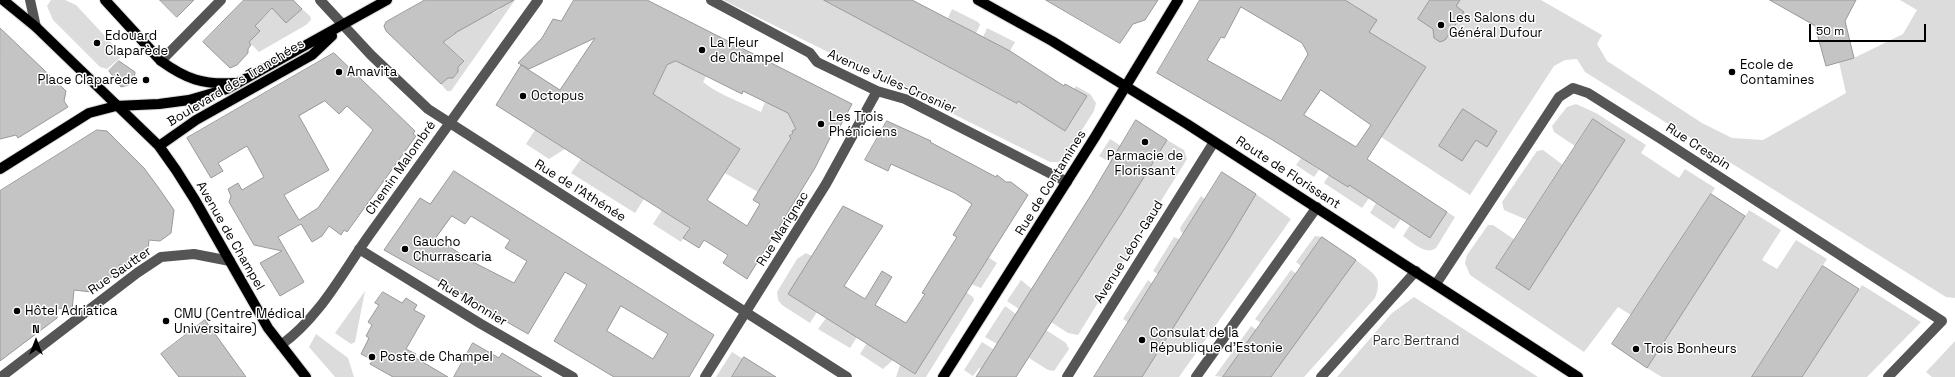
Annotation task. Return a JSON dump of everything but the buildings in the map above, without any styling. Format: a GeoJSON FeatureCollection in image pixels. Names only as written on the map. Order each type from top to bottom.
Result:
{"type":"FeatureCollection","features":[{"type":"Feature","properties":{"kind":"main road"},"geometry":{"type":"LineString","coordinates":[[3,0],[36,27],[159,146]]}},
{"type":"Feature","properties":{"kind":"main road"},"geometry":{"type":"LineString","coordinates":[[104,0],[161,61],[191,79],[205,83],[240,82]]}},
{"type":"Feature","properties":{"kind":"main road","name":"Boulevard des Tranchées"},"geometry":{"type":"LineString","coordinates":[[240,82],[387,0]]}},
{"type":"Feature","properties":{"kind":"main road","name":"Route de Florissant"},"geometry":{"type":"LineString","coordinates":[[978,0],[1052,41],[1214,142],[1317,207],[1578,377]]}},
{"type":"Feature","properties":{"kind":"main road","name":"Rue de Contamines"},"geometry":{"type":"LineString","coordinates":[[943,377],[1067,182],[1178,0]]}},
{"type":"Feature","properties":{"kind":"main road","name":"Boulevard des Tranchées"},"geometry":{"type":"LineString","coordinates":[[159,146],[196,120],[312,55],[344,25]]}},
{"type":"Feature","properties":{"kind":"main road"},"geometry":{"type":"LineString","coordinates":[[0,169],[89,113],[116,106],[159,104],[189,100],[207,96],[240,82]]}},
{"type":"Feature","properties":{"kind":"main road","name":"Avenue de Champel"},"geometry":{"type":"LineString","coordinates":[[159,146],[176,170],[268,328],[306,377]]}},
{"type":"Feature","properties":{"kind":"street"},"geometry":{"type":"LineString","coordinates":[[30,0],[36,27]]}},
{"type":"Feature","properties":{"kind":"street"},"geometry":{"type":"LineString","coordinates":[[161,61],[221,0]]}},
{"type":"Feature","properties":{"kind":"street","name":"Rue de l'Athénée"},"geometry":{"type":"LineString","coordinates":[[320,0],[371,55],[428,109],[449,124],[847,377]]}},
{"type":"Feature","properties":{"kind":"street","name":"Chemin Malombré"},"geometry":{"type":"LineString","coordinates":[[281,345],[297,334],[311,319],[359,249],[538,0]]}},
{"type":"Feature","properties":{"kind":"street","name":"Avenue Jules-Crosnier"},"geometry":{"type":"LineString","coordinates":[[711,0],[810,53],[817,62],[877,91],[905,99],[1067,182]]}},
{"type":"Feature","properties":{"kind":"street","name":"Rue Crespin"},"geometry":{"type":"LineString","coordinates":[[1436,284],[1558,97],[1573,88],[1588,93],[1661,139],[1942,321],[1888,377]]}},
{"type":"Feature","properties":{"kind":"street","name":"Rue Marignac"},"geometry":{"type":"LineString","coordinates":[[705,377],[794,237],[841,158],[877,91]]}},
{"type":"Feature","properties":{"kind":"street","name":"Avenue Léon-Gaud"},"geometry":{"type":"LineString","coordinates":[[1067,377],[1214,142]]}},
{"type":"Feature","properties":{"kind":"street"},"geometry":{"type":"LineString","coordinates":[[1196,377],[1317,207]]}},
{"type":"Feature","properties":{"kind":"street","name":"Rue Monnier"},"geometry":{"type":"LineString","coordinates":[[359,249],[481,324],[573,377]]}},
{"type":"Feature","properties":{"kind":"street","name":"Rue Sautter"},"geometry":{"type":"LineString","coordinates":[[1,377],[137,273],[161,257],[194,254],[230,261]]}},
{"type":"Feature","properties":{"kind":"street"},"geometry":{"type":"LineString","coordinates":[[1321,377],[1416,271]]}},
{"type":"Feature","properties":{"kind":"green space"},"geometry":{"type":"Polygon","coordinates":[[[51,0],[65,0],[76,5],[119,51],[120,58],[107,69],[100,67],[53,20],[47,6],[51,0]]]}},
{"type":"Feature","properties":{"kind":"green space"},"geometry":{"type":"Polygon","coordinates":[[[501,0],[515,0],[451,91],[447,91],[441,84],[448,78],[453,78],[458,73],[458,67],[464,60],[433,33],[447,40],[455,35],[453,30],[490,9],[493,13],[500,9],[497,2],[501,0]]]}},
{"type":"Feature","properties":{"kind":"green space"},"geometry":{"type":"Polygon","coordinates":[[[723,0],[824,0],[1017,103],[1018,101],[1065,131],[1086,97],[1074,89],[1076,86],[1090,94],[1096,103],[1094,111],[1064,158],[1058,162],[1050,162],[723,0]]]}},
{"type":"Feature","properties":{"kind":"green space"},"geometry":{"type":"Polygon","coordinates":[[[1345,0],[1541,0],[1602,35],[1597,44],[1607,61],[1702,123],[1732,138],[1763,140],[1846,93],[1839,62],[1854,58],[1903,34],[1917,10],[1900,0],[1955,0],[1955,298],[1946,297],[1585,72],[1577,59],[1565,60],[1554,66],[1470,195],[1381,137],[1426,67],[1348,20],[1356,6],[1345,0]]]}},
{"type":"Feature","properties":{"kind":"green space"},"geometry":{"type":"Polygon","coordinates":[[[277,4],[293,17],[302,9],[310,16],[311,20],[306,25],[259,52],[249,42],[259,31],[255,26],[277,4]]]}},
{"type":"Feature","properties":{"kind":"green space"},"geometry":{"type":"Polygon","coordinates":[[[952,9],[978,22],[980,25],[976,33],[948,18],[952,9]]]}},
{"type":"Feature","properties":{"kind":"green space"},"geometry":{"type":"Polygon","coordinates":[[[987,28],[1015,42],[1010,51],[983,37],[987,28]]]}},
{"type":"Feature","properties":{"kind":"green space"},"geometry":{"type":"Polygon","coordinates":[[[671,58],[706,76],[703,82],[717,91],[761,112],[765,102],[781,104],[798,124],[795,127],[796,129],[789,136],[791,138],[788,141],[789,144],[782,152],[758,192],[725,173],[740,149],[653,94],[671,58]]]}},
{"type":"Feature","properties":{"kind":"green space"},"geometry":{"type":"Polygon","coordinates":[[[1576,104],[1596,113],[1646,145],[1641,153],[1679,178],[1685,169],[1715,188],[1631,315],[1618,307],[1584,352],[1470,275],[1465,263],[1467,255],[1488,225],[1493,225],[1515,240],[1496,268],[1529,289],[1625,140],[1593,119],[1575,146],[1554,132],[1552,126],[1567,107],[1576,104]]]}},
{"type":"Feature","properties":{"kind":"green space"},"geometry":{"type":"Polygon","coordinates":[[[535,130],[565,149],[549,159],[526,144],[535,130]]]}},
{"type":"Feature","properties":{"kind":"green space"},"geometry":{"type":"Polygon","coordinates":[[[1110,139],[1121,146],[1111,163],[1099,156],[1110,139]]]}},
{"type":"Feature","properties":{"kind":"green space"},"geometry":{"type":"Polygon","coordinates":[[[1167,140],[1184,150],[1187,159],[1078,335],[1068,333],[1051,322],[1167,140]]]}},
{"type":"Feature","properties":{"kind":"green space"},"geometry":{"type":"Polygon","coordinates":[[[1543,150],[1563,165],[1527,220],[1504,210],[1502,202],[1537,151],[1543,150]]]}},
{"type":"Feature","properties":{"kind":"green space"},"geometry":{"type":"Polygon","coordinates":[[[1301,158],[1319,170],[1314,177],[1296,165],[1301,158]]]}},
{"type":"Feature","properties":{"kind":"green space"},"geometry":{"type":"Polygon","coordinates":[[[581,159],[644,199],[635,213],[571,173],[581,159]]]}},
{"type":"Feature","properties":{"kind":"green space"},"geometry":{"type":"Polygon","coordinates":[[[1329,175],[1348,187],[1349,185],[1369,198],[1362,208],[1324,183],[1329,175]]]}},
{"type":"Feature","properties":{"kind":"green space"},"geometry":{"type":"Polygon","coordinates":[[[1256,194],[1291,219],[1179,377],[1142,377],[1256,194]]]}},
{"type":"Feature","properties":{"kind":"green space"},"geometry":{"type":"Polygon","coordinates":[[[1201,196],[1206,200],[1184,234],[1181,232],[1180,228],[1201,196]]]}},
{"type":"Feature","properties":{"kind":"green space"},"geometry":{"type":"Polygon","coordinates":[[[1376,203],[1401,219],[1394,229],[1370,213],[1376,203]]]}},
{"type":"Feature","properties":{"kind":"green space"},"geometry":{"type":"Polygon","coordinates":[[[662,210],[689,228],[681,242],[653,224],[662,210]]]}},
{"type":"Feature","properties":{"kind":"green space"},"geometry":{"type":"Polygon","coordinates":[[[1749,210],[1781,230],[1762,260],[1777,269],[1796,240],[1827,259],[1752,377],[1662,377],[1647,368],[1749,210]]]}},
{"type":"Feature","properties":{"kind":"green space"},"geometry":{"type":"Polygon","coordinates":[[[1447,212],[1455,217],[1436,248],[1432,250],[1424,249],[1415,245],[1403,236],[1410,225],[1430,238],[1447,212]]]}},
{"type":"Feature","properties":{"kind":"green space"},"geometry":{"type":"Polygon","coordinates":[[[1315,236],[1322,237],[1302,267],[1296,262],[1315,236]]]}},
{"type":"Feature","properties":{"kind":"green space"},"geometry":{"type":"Polygon","coordinates":[[[1174,237],[1181,240],[1159,275],[1153,271],[1174,237]]]}},
{"type":"Feature","properties":{"kind":"green space"},"geometry":{"type":"Polygon","coordinates":[[[806,253],[812,256],[788,294],[817,312],[810,323],[782,305],[778,300],[777,292],[797,259],[806,253]]]}},
{"type":"Feature","properties":{"kind":"green space"},"geometry":{"type":"Polygon","coordinates":[[[988,257],[997,263],[981,288],[971,284],[988,257]]]}},
{"type":"Feature","properties":{"kind":"green space"},"geometry":{"type":"Polygon","coordinates":[[[1356,260],[1371,272],[1377,280],[1378,285],[1375,298],[1304,377],[1271,377],[1356,260]]]}},
{"type":"Feature","properties":{"kind":"green space"},"geometry":{"type":"Polygon","coordinates":[[[1291,270],[1297,274],[1261,323],[1255,319],[1291,270]]]}},
{"type":"Feature","properties":{"kind":"green space"},"geometry":{"type":"Polygon","coordinates":[[[1021,280],[1032,289],[1019,309],[1007,301],[1021,280]]]}},
{"type":"Feature","properties":{"kind":"green space"},"geometry":{"type":"Polygon","coordinates":[[[1148,280],[1153,284],[1129,323],[1123,319],[1148,280]]]}},
{"type":"Feature","properties":{"kind":"green space"},"geometry":{"type":"Polygon","coordinates":[[[1862,285],[1921,322],[1867,377],[1802,377],[1862,285]]]}},
{"type":"Feature","properties":{"kind":"green space"},"geometry":{"type":"Polygon","coordinates":[[[365,291],[355,342],[351,344],[335,333],[365,291]]]}},
{"type":"Feature","properties":{"kind":"green space"},"geometry":{"type":"Polygon","coordinates":[[[966,292],[973,297],[974,300],[926,377],[896,377],[900,365],[914,374],[966,292]]]}},
{"type":"Feature","properties":{"kind":"green space","name":"Parc Bertrand"},"geometry":{"type":"Polygon","coordinates":[[[1414,297],[1538,377],[1337,377],[1392,313],[1414,297]]]}},
{"type":"Feature","properties":{"kind":"green space"},"geometry":{"type":"Polygon","coordinates":[[[1005,306],[1016,314],[997,344],[985,337],[1005,306]]]}},
{"type":"Feature","properties":{"kind":"green space"},"geometry":{"type":"Polygon","coordinates":[[[826,318],[857,337],[850,348],[818,329],[826,318]]]}},
{"type":"Feature","properties":{"kind":"green space"},"geometry":{"type":"Polygon","coordinates":[[[1251,326],[1257,330],[1223,377],[1215,376],[1251,326]]]}},
{"type":"Feature","properties":{"kind":"green space"},"geometry":{"type":"Polygon","coordinates":[[[1046,330],[1066,343],[1069,349],[1054,371],[1048,370],[1029,358],[1046,330]]]}},
{"type":"Feature","properties":{"kind":"green space"},"geometry":{"type":"Polygon","coordinates":[[[316,334],[348,358],[354,377],[335,377],[309,347],[316,334]]]}},
{"type":"Feature","properties":{"kind":"green space"},"geometry":{"type":"Polygon","coordinates":[[[1955,341],[1955,377],[1932,377],[1926,372],[1955,341]]]}},
{"type":"Feature","properties":{"kind":"green space"},"geometry":{"type":"Polygon","coordinates":[[[982,342],[993,349],[981,369],[979,368],[973,376],[964,370],[982,342]]]}},
{"type":"Feature","properties":{"kind":"green space"},"geometry":{"type":"Polygon","coordinates":[[[867,343],[893,360],[883,369],[860,354],[867,343]]]}},
{"type":"Feature","properties":{"kind":"green space"},"geometry":{"type":"Polygon","coordinates":[[[732,352],[743,359],[732,377],[716,377],[732,352]]]}},
{"type":"Feature","properties":{"kind":"place","name":"Les Salons du Général Dufour"},"geometry":{"type":"Point","coordinates":[1441,25]}},
{"type":"Feature","properties":{"kind":"place","name":"Edouard Claparède"},"geometry":{"type":"Point","coordinates":[97,43]}},
{"type":"Feature","properties":{"kind":"place","name":"La Fleur de Champel"},"geometry":{"type":"Point","coordinates":[702,50]}},
{"type":"Feature","properties":{"kind":"place","name":"Amavita"},"geometry":{"type":"Point","coordinates":[339,72]}},
{"type":"Feature","properties":{"kind":"place","name":"Ecole de Contamines"},"geometry":{"type":"Point","coordinates":[1732,72]}},
{"type":"Feature","properties":{"kind":"place","name":"Place Claparède"},"geometry":{"type":"Point","coordinates":[146,80]}},
{"type":"Feature","properties":{"kind":"place","name":"Octopus"},"geometry":{"type":"Point","coordinates":[523,96]}},
{"type":"Feature","properties":{"kind":"place","name":"Les Trois Phéniciens"},"geometry":{"type":"Point","coordinates":[821,124]}},
{"type":"Feature","properties":{"kind":"place","name":"Parmacie de Florissant"},"geometry":{"type":"Point","coordinates":[1145,142]}},
{"type":"Feature","properties":{"kind":"place","name":"Gaucho Churrascaria"},"geometry":{"type":"Point","coordinates":[405,249]}},
{"type":"Feature","properties":{"kind":"place","name":"Hôtel Adriatica"},"geometry":{"type":"Point","coordinates":[17,311]}},
{"type":"Feature","properties":{"kind":"place","name":"CMU (Centre Médical Universitaire)"},"geometry":{"type":"Point","coordinates":[166,321]}},
{"type":"Feature","properties":{"kind":"place","name":"Consulat de la République d'Estonie"},"geometry":{"type":"Point","coordinates":[1142,340]}},
{"type":"Feature","properties":{"kind":"place","name":"Trois Bonheurs"},"geometry":{"type":"Point","coordinates":[1636,349]}},
{"type":"Feature","properties":{"kind":"place","name":"Poste de Champel"},"geometry":{"type":"Point","coordinates":[372,357]}}]}
